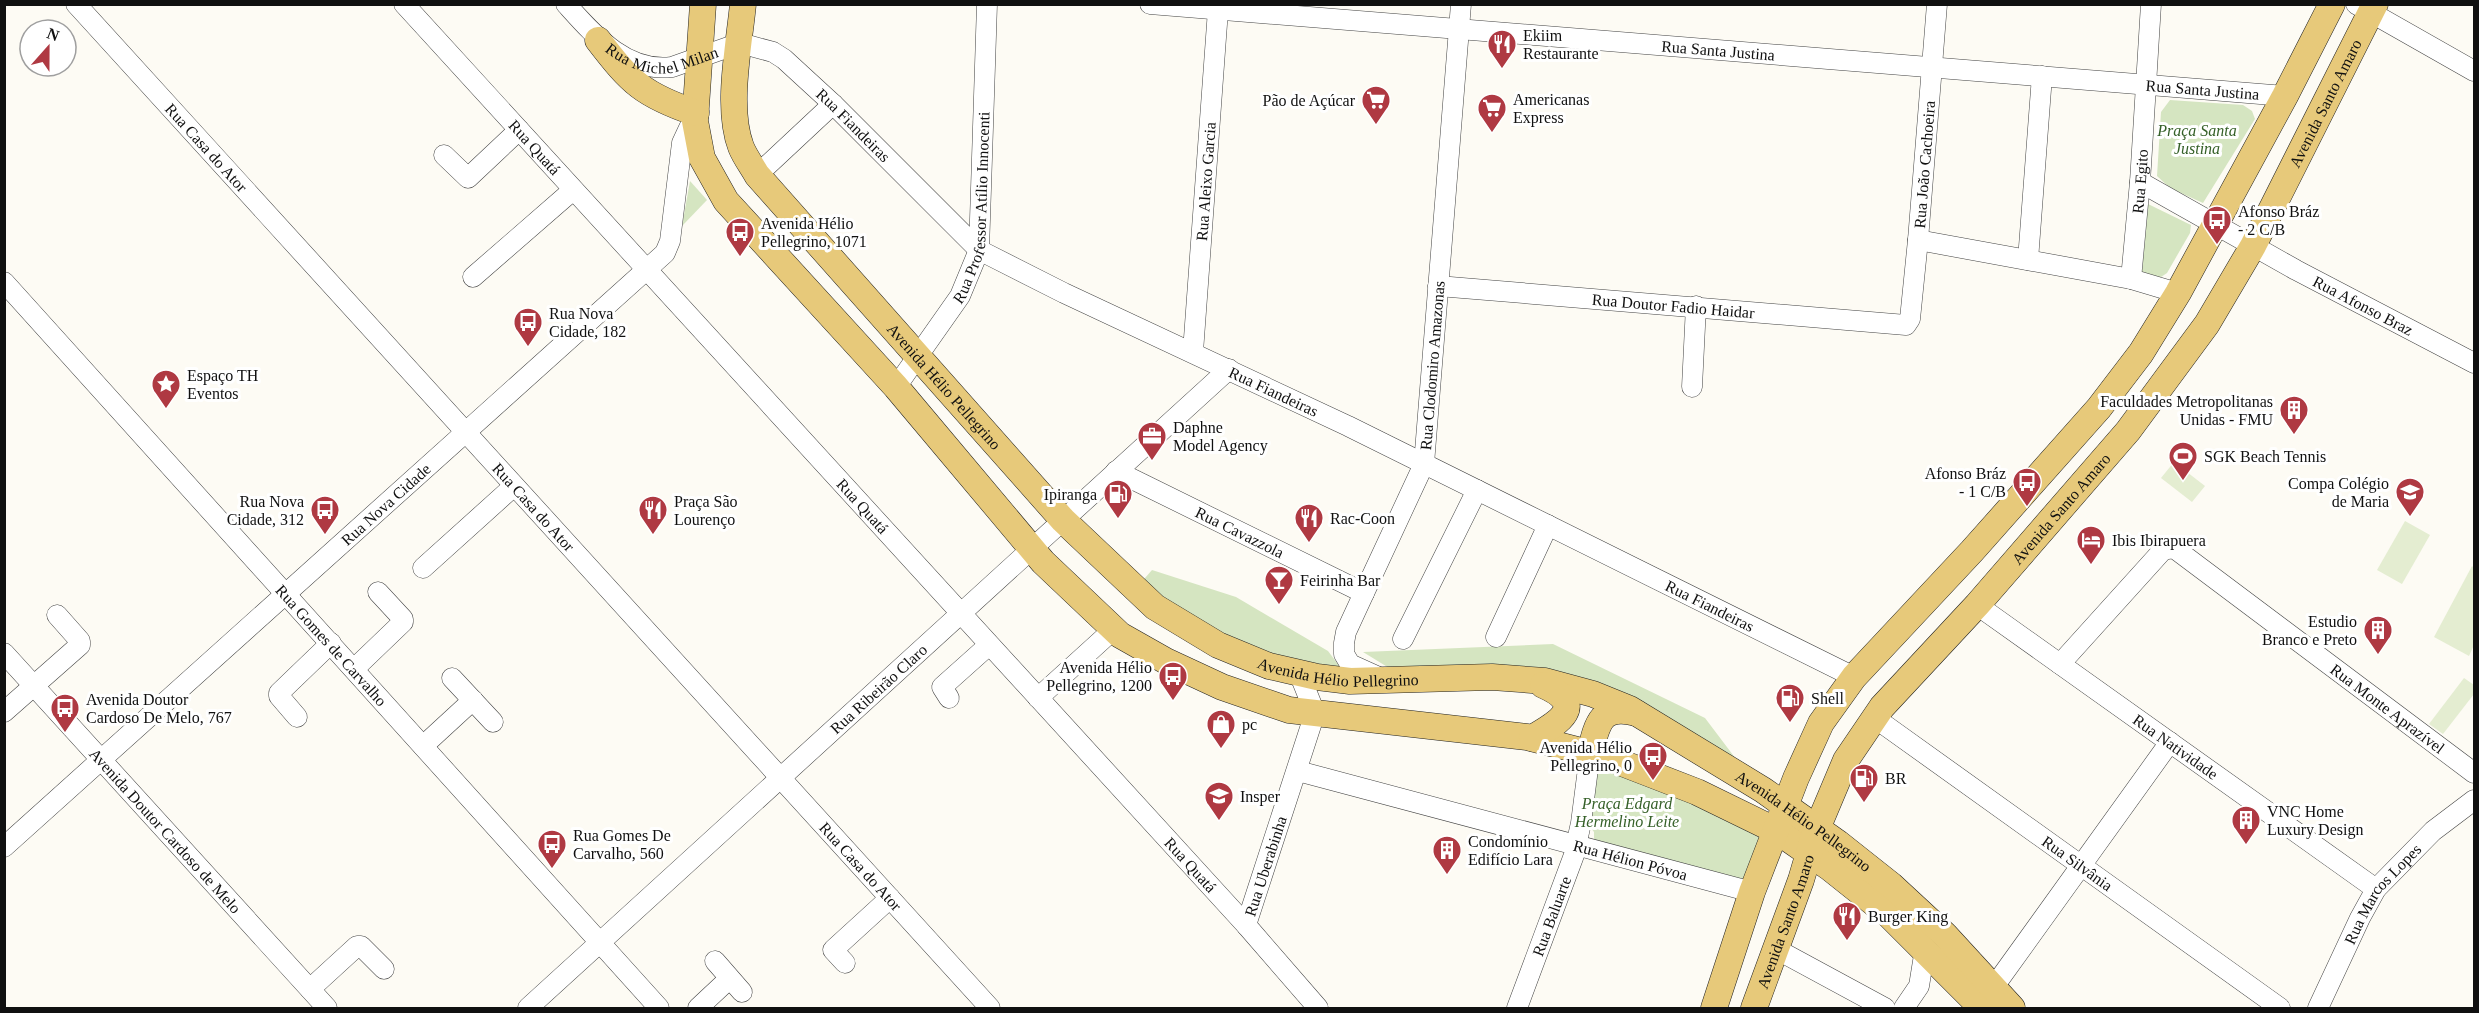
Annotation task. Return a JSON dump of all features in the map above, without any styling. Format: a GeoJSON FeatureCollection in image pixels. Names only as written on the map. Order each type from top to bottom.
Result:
{"type":"FeatureCollection","features":[{"type":"Feature","properties":{"kind":"main road","name":"Avenida Hélio Pellegrino"},"geometry":{"type":"LineString","coordinates":[[703,4],[695,117],[702,158],[726,201],[896,387],[1050,569],[1114,629],[1166,662],[1222,687],[1289,710],[1532,738],[1609,758],[1697,792],[1777,831],[1830,868],[1889,915],[1925,949],[1988,998],[2012,1008]]}},
{"type":"Feature","properties":{"kind":"main road","name":"Avenida Hélio Pellegrino"},"geometry":{"type":"LineString","coordinates":[[743,4],[736,93],[736,126],[742,148],[758,175],[1063,520],[1155,607],[1218,645],[1269,666],[1299,673],[1350,681],[1492,677],[1545,681],[1593,694],[1642,715],[1763,790],[1817,828],[1899,892],[1945,935],[1988,998]]}},
{"type":"Feature","properties":{"kind":"main road"},"geometry":{"type":"LineString","coordinates":[[1714,1008],[1752,892],[1796,778],[1821,723],[1854,676],[1972,551],[2099,408],[2141,353],[2178,293],[2285,96],[2331,4]]}},
{"type":"Feature","properties":{"kind":"main road","name":"Avenida Santo Amaro"},"geometry":{"type":"LineString","coordinates":[[1754,1008],[1801,880],[1807,853],[1846,760],[1875,718],[2128,431],[2207,324],[2253,246],[2367,7]]}},
{"type":"Feature","properties":{"kind":"main road"},"geometry":{"type":"LineString","coordinates":[[598,40],[623,73],[644,91],[695,117]]}},
{"type":"Feature","properties":{"kind":"main road"},"geometry":{"type":"LineString","coordinates":[[1532,680],[1561,695],[1568,704],[1562,719],[1532,738]]}},
{"type":"Feature","properties":{"kind":"main road"},"geometry":{"type":"LineString","coordinates":[[1590,753],[1598,725],[1606,714],[1618,710],[1642,715]]}},
{"type":"Feature","properties":{"kind":"street","name":"Rua Casa do Ator"},"geometry":{"type":"LineString","coordinates":[[76,4],[990,1008]]}},
{"type":"Feature","properties":{"kind":"street","name":"Rua Quatá"},"geometry":{"type":"LineString","coordinates":[[404,4],[1246,925],[1318,1008]]}},
{"type":"Feature","properties":{"kind":"street","name":"Rua Michel Milan"},"geometry":{"type":"LineString","coordinates":[[566,4],[598,40],[632,62],[652,67],[672,67],[740,43]]}},
{"type":"Feature","properties":{"kind":"street","name":"Rua Professor Atílio Innocenti"},"geometry":{"type":"LineString","coordinates":[[896,387],[960,296],[980,250],[987,4]]}},
{"type":"Feature","properties":{"kind":"street","name":"Rua Clodomiro Amazonas"},"geometry":{"type":"LineString","coordinates":[[1389,681],[1350,664],[1344,654],[1346,632],[1424,464],[1461,4]]}},
{"type":"Feature","properties":{"kind":"street","name":"Rua João Cachoeira"},"geometry":{"type":"LineString","coordinates":[[1906,325],[1910,320],[1918,240],[1937,4]]}},
{"type":"Feature","properties":{"kind":"street","name":"Rua Egito"},"geometry":{"type":"LineString","coordinates":[[2131,279],[2140,182],[2151,4]]}},
{"type":"Feature","properties":{"kind":"street","name":"Rua Santa Justina"},"geometry":{"type":"LineString","coordinates":[[1152,5],[1218,10],[1289,10],[1459,29],[2285,96]]}},
{"type":"Feature","properties":{"kind":"street"},"geometry":{"type":"LineString","coordinates":[[2367,7],[2475,71]]}},
{"type":"Feature","properties":{"kind":"street","name":"Rua Aleixo Garcia"},"geometry":{"type":"LineString","coordinates":[[1193,352],[1218,10]]}},
{"type":"Feature","properties":{"kind":"street","name":"Rua Fiandeiras"},"geometry":{"type":"LineString","coordinates":[[740,43],[763,48],[783,59],[832,104],[980,250],[1064,293],[1229,369],[1424,464],[1854,676]]}},
{"type":"Feature","properties":{"kind":"street"},"geometry":{"type":"LineString","coordinates":[[2028,260],[2042,76]]}},
{"type":"Feature","properties":{"kind":"street"},"geometry":{"type":"LineString","coordinates":[[758,175],[832,104]]}},
{"type":"Feature","properties":{"kind":"street","name":"Rua Nova Cidade"},"geometry":{"type":"LineString","coordinates":[[4,847],[666,253],[669,245],[682,143],[695,117]]}},
{"type":"Feature","properties":{"kind":"street"},"geometry":{"type":"LineString","coordinates":[[444,155],[468,178],[519,130]]}},
{"type":"Feature","properties":{"kind":"street","name":"Rua Afonso Braz"},"geometry":{"type":"LineString","coordinates":[[2140,182],[2253,246],[2475,363]]}},
{"type":"Feature","properties":{"kind":"street"},"geometry":{"type":"LineString","coordinates":[[473,277],[573,190]]}},
{"type":"Feature","properties":{"kind":"street"},"geometry":{"type":"LineString","coordinates":[[1918,240],[2131,279],[2178,293]]}},
{"type":"Feature","properties":{"kind":"street","name":"Rua Gomes de Carvalho"},"geometry":{"type":"LineString","coordinates":[[4,282],[659,1008]]}},
{"type":"Feature","properties":{"kind":"street","name":"Rua Doutor Fadio Haidar"},"geometry":{"type":"LineString","coordinates":[[1438,286],[1906,325]]}},
{"type":"Feature","properties":{"kind":"street"},"geometry":{"type":"LineString","coordinates":[[1692,387],[1696,306]]}},
{"type":"Feature","properties":{"kind":"street","name":"Rua Ribeirão Claro"},"geometry":{"type":"LineString","coordinates":[[528,1008],[1229,369]]}},
{"type":"Feature","properties":{"kind":"street","name":"Rua Cavazzola"},"geometry":{"type":"LineString","coordinates":[[1116,471],[1364,593]]}},
{"type":"Feature","properties":{"kind":"street"},"geometry":{"type":"LineString","coordinates":[[423,568],[514,486]]}},
{"type":"Feature","properties":{"kind":"street"},"geometry":{"type":"LineString","coordinates":[[1403,639],[1477,490]]}},
{"type":"Feature","properties":{"kind":"street"},"geometry":{"type":"LineString","coordinates":[[1496,637],[1548,525]]}},
{"type":"Feature","properties":{"kind":"street","name":"Rua Monte Aprazível"},"geometry":{"type":"LineString","coordinates":[[2060,664],[2163,550],[2174,548],[2475,773]]}},
{"type":"Feature","properties":{"kind":"street"},"geometry":{"type":"LineString","coordinates":[[354,669],[403,622],[378,592]]}},
{"type":"Feature","properties":{"kind":"street","name":"Rua Natividade"},"geometry":{"type":"LineString","coordinates":[[1977,604],[2376,889]]}},
{"type":"Feature","properties":{"kind":"street"},"geometry":{"type":"LineString","coordinates":[[4,712],[80,645],[80,641],[57,615]]}},
{"type":"Feature","properties":{"kind":"street"},"geometry":{"type":"LineString","coordinates":[[1038,698],[1114,629]]}},
{"type":"Feature","properties":{"kind":"street"},"geometry":{"type":"LineString","coordinates":[[297,717],[279,693],[331,643]]}},
{"type":"Feature","properties":{"kind":"street"},"geometry":{"type":"LineString","coordinates":[[949,698],[942,687],[989,645]]}},
{"type":"Feature","properties":{"kind":"street","name":"Avenida Doutor Cardoso de Melo"},"geometry":{"type":"LineString","coordinates":[[4,653],[327,1008]]}},
{"type":"Feature","properties":{"kind":"street"},"geometry":{"type":"LineString","coordinates":[[1299,673],[1315,713]]}},
{"type":"Feature","properties":{"kind":"street"},"geometry":{"type":"LineString","coordinates":[[452,678],[493,722]]}},
{"type":"Feature","properties":{"kind":"street"},"geometry":{"type":"LineString","coordinates":[[423,746],[473,700]]}},
{"type":"Feature","properties":{"kind":"street","name":"Rua Uberabinha"},"geometry":{"type":"LineString","coordinates":[[1246,925],[1315,713]]}},
{"type":"Feature","properties":{"kind":"street","name":"Rua Silvânia"},"geometry":{"type":"LineString","coordinates":[[1875,718],[2280,1008]]}},
{"type":"Feature","properties":{"kind":"street"},"geometry":{"type":"LineString","coordinates":[[1988,998],[2170,742]]}},
{"type":"Feature","properties":{"kind":"street","name":"Rua Baluarte"},"geometry":{"type":"LineString","coordinates":[[1517,1008],[1576,846],[1590,753]]}},
{"type":"Feature","properties":{"kind":"street","name":"Rua Hélion Póvoa"},"geometry":{"type":"LineString","coordinates":[[1298,771],[1752,892]]}},
{"type":"Feature","properties":{"kind":"street","name":"Rua Marcos Lopes"},"geometry":{"type":"LineString","coordinates":[[2318,1008],[2376,889],[2433,831],[2475,800]]}},
{"type":"Feature","properties":{"kind":"street"},"geometry":{"type":"LineString","coordinates":[[844,963],[833,950],[890,898]]}},
{"type":"Feature","properties":{"kind":"street"},"geometry":{"type":"LineString","coordinates":[[310,989],[357,946],[361,946],[384,969]]}},
{"type":"Feature","properties":{"kind":"street"},"geometry":{"type":"LineString","coordinates":[[1776,949],[1885,1008]]}},
{"type":"Feature","properties":{"kind":"street"},"geometry":{"type":"LineString","coordinates":[[1904,1008],[1919,986],[1925,949]]}},
{"type":"Feature","properties":{"kind":"street"},"geometry":{"type":"LineString","coordinates":[[698,1008],[736,986],[715,961]]}},
{"type":"Feature","properties":{"kind":"green space","name":"Praça Santa Justina"},"geometry":{"type":"Polygon","coordinates":[[[2170,100],[2243,105],[2252,111],[2255,119],[2203,203],[2170,188],[2157,176],[2161,112],[2170,100]]]}},
{"type":"Feature","properties":{"kind":"green space"},"geometry":{"type":"Polygon","coordinates":[[[690,181],[707,200],[682,226],[690,181]]]}},
{"type":"Feature","properties":{"kind":"green space"},"geometry":{"type":"Polygon","coordinates":[[[2148,204],[2191,225],[2190,233],[2167,273],[2161,277],[2143,276],[2148,204]]]}},
{"type":"Feature","properties":{"kind":"green space","name":"SGK Beach Tennis"},"geometry":{"type":"Polygon","coordinates":[[[2174,462],[2205,486],[2192,502],[2161,478],[2174,462]]]}},
{"type":"Feature","properties":{"kind":"green space"},"geometry":{"type":"Polygon","coordinates":[[[2405,521],[2430,535],[2402,584],[2377,570],[2405,521]]]}},
{"type":"Feature","properties":{"kind":"green space"},"geometry":{"type":"Polygon","coordinates":[[[2472,566],[2474,568],[2474,645],[2469,656],[2434,637],[2472,566]]]}},
{"type":"Feature","properties":{"kind":"green space"},"geometry":{"type":"Polygon","coordinates":[[[1152,570],[1236,597],[1328,651],[1343,671],[1318,669],[1216,636],[1138,586],[1152,570]]]}},
{"type":"Feature","properties":{"kind":"green space"},"geometry":{"type":"Polygon","coordinates":[[[1553,644],[1705,718],[1736,759],[1634,700],[1394,671],[1363,652],[1553,644]]]}},
{"type":"Feature","properties":{"kind":"green space"},"geometry":{"type":"Polygon","coordinates":[[[2464,678],[2474,685],[2474,694],[2443,734],[2429,724],[2464,678]]]}},
{"type":"Feature","properties":{"kind":"green space","name":"Praça Edgard Hermelino Leite"},"geometry":{"type":"Polygon","coordinates":[[[1595,763],[1619,769],[1763,836],[1749,882],[1594,841],[1594,832],[1588,824],[1595,763]]]}},
{"type":"Feature","properties":{"kind":"place","name":"Ekiim Restaurante"},"geometry":{"type":"Point","coordinates":[1502,70]}},
{"type":"Feature","properties":{"kind":"place","name":"Pão de Açúcar"},"geometry":{"type":"Point","coordinates":[1376,126]}},
{"type":"Feature","properties":{"kind":"place","name":"Americanas Express"},"geometry":{"type":"Point","coordinates":[1492,134]}},
{"type":"Feature","properties":{"kind":"place","name":"Afonso Bráz - 2 C/B"},"geometry":{"type":"Point","coordinates":[2217,246]}},
{"type":"Feature","properties":{"kind":"place","name":"Avenida Hélio Pellegrino, 1071"},"geometry":{"type":"Point","coordinates":[740,258]}},
{"type":"Feature","properties":{"kind":"place","name":"Rua Nova Cidade, 182"},"geometry":{"type":"Point","coordinates":[528,348]}},
{"type":"Feature","properties":{"kind":"place","name":"Espaço TH Eventos"},"geometry":{"type":"Point","coordinates":[166,410]}},
{"type":"Feature","properties":{"kind":"place","name":"Faculdades Metropolitanas Unidas - FMU"},"geometry":{"type":"Point","coordinates":[2294,436]}},
{"type":"Feature","properties":{"kind":"place","name":"Daphne Model Agency"},"geometry":{"type":"Point","coordinates":[1152,462]}},
{"type":"Feature","properties":{"kind":"place","name":"SGK Beach Tennis"},"geometry":{"type":"Point","coordinates":[2183,482]}},
{"type":"Feature","properties":{"kind":"place","name":"Afonso Bráz - 1 C/B"},"geometry":{"type":"Point","coordinates":[2027,508]}},
{"type":"Feature","properties":{"kind":"place","name":"Compa Colégio de Maria"},"geometry":{"type":"Point","coordinates":[2410,518]}},
{"type":"Feature","properties":{"kind":"place","name":"Ipiranga"},"geometry":{"type":"Point","coordinates":[1118,520]}},
{"type":"Feature","properties":{"kind":"place","name":"Rua Nova Cidade, 312"},"geometry":{"type":"Point","coordinates":[325,536]}},
{"type":"Feature","properties":{"kind":"place","name":"Praça São Lourenço"},"geometry":{"type":"Point","coordinates":[653,536]}},
{"type":"Feature","properties":{"kind":"place","name":"Rac-Coon"},"geometry":{"type":"Point","coordinates":[1309,544]}},
{"type":"Feature","properties":{"kind":"place","name":"Ibis Ibirapuera"},"geometry":{"type":"Point","coordinates":[2091,566]}},
{"type":"Feature","properties":{"kind":"place","name":"Feirinha Bar"},"geometry":{"type":"Point","coordinates":[1279,606]}},
{"type":"Feature","properties":{"kind":"place","name":"Estudio Branco e Preto"},"geometry":{"type":"Point","coordinates":[2378,656]}},
{"type":"Feature","properties":{"kind":"place","name":"Avenida Hélio Pellegrino, 1200"},"geometry":{"type":"Point","coordinates":[1173,702]}},
{"type":"Feature","properties":{"kind":"place","name":"Shell"},"geometry":{"type":"Point","coordinates":[1790,724]}},
{"type":"Feature","properties":{"kind":"place","name":"Avenida Doutor Cardoso De Melo, 767"},"geometry":{"type":"Point","coordinates":[65,734]}},
{"type":"Feature","properties":{"kind":"place","name":"pc"},"geometry":{"type":"Point","coordinates":[1221,750]}},
{"type":"Feature","properties":{"kind":"place","name":"Avenida Hélio Pellegrino, 0"},"geometry":{"type":"Point","coordinates":[1653,782]}},
{"type":"Feature","properties":{"kind":"place","name":"BR"},"geometry":{"type":"Point","coordinates":[1864,804]}},
{"type":"Feature","properties":{"kind":"place","name":"Insper"},"geometry":{"type":"Point","coordinates":[1219,822]}},
{"type":"Feature","properties":{"kind":"place","name":"VNC Home Luxury Design"},"geometry":{"type":"Point","coordinates":[2246,846]}},
{"type":"Feature","properties":{"kind":"place","name":"Rua Gomes De Carvalho, 560"},"geometry":{"type":"Point","coordinates":[552,870]}},
{"type":"Feature","properties":{"kind":"place","name":"Condomínio Edifício Lara"},"geometry":{"type":"Point","coordinates":[1447,876]}},
{"type":"Feature","properties":{"kind":"place","name":"Burger King"},"geometry":{"type":"Point","coordinates":[1847,942]}}]}
